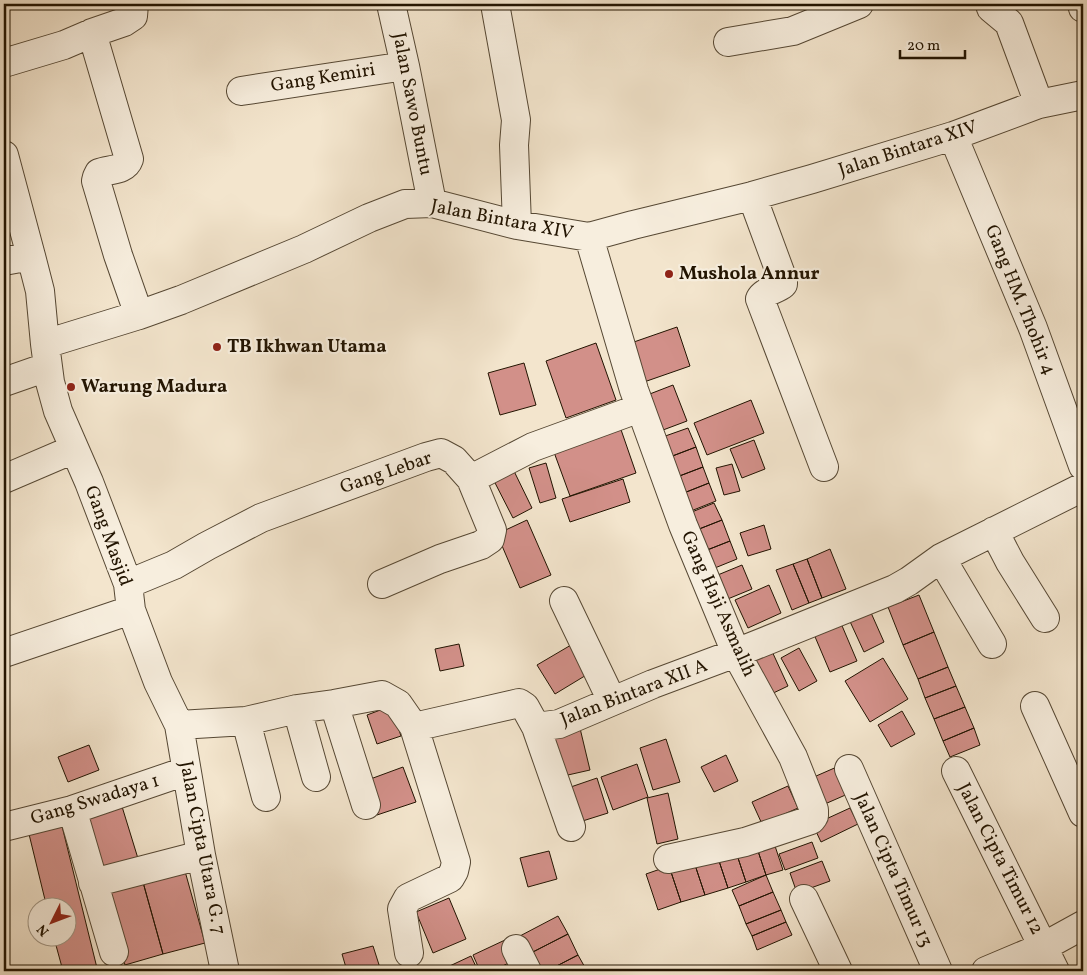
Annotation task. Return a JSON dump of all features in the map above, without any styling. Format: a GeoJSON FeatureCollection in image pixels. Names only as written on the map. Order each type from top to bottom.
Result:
{"type":"FeatureCollection","features":[{"type":"Feature","properties":{"kind":"street"},"geometry":{"type":"LineString","coordinates":[[4,63],[64,45],[92,32],[124,22],[133,16],[134,4]]}},
{"type":"Feature","properties":{"kind":"street","name":"Jalan Sawo Buntu"},"geometry":{"type":"LineString","coordinates":[[391,4],[432,203]]}},
{"type":"Feature","properties":{"kind":"street"},"geometry":{"type":"LineString","coordinates":[[495,4],[516,120],[514,145],[517,225]]}},
{"type":"Feature","properties":{"kind":"street"},"geometry":{"type":"LineString","coordinates":[[728,42],[793,31],[859,4]]}},
{"type":"Feature","properties":{"kind":"street"},"geometry":{"type":"LineString","coordinates":[[990,4],[991,8],[1009,23],[1039,104]]}},
{"type":"Feature","properties":{"kind":"street"},"geometry":{"type":"LineString","coordinates":[[1082,4],[1083,8]]}},
{"type":"Feature","properties":{"kind":"street"},"geometry":{"type":"LineString","coordinates":[[92,32],[129,159],[128,163],[122,168],[100,173],[96,181],[139,315]]}},
{"type":"Feature","properties":{"kind":"street","name":"Gang Kemiri"},"geometry":{"type":"LineString","coordinates":[[240,91],[405,66]]}},
{"type":"Feature","properties":{"kind":"street","name":"Jalan Bintara XIV"},"geometry":{"type":"LineString","coordinates":[[4,382],[46,356],[139,315],[231,280],[304,249],[369,218],[405,204],[432,203],[517,225],[590,237],[752,196],[860,165],[953,136],[1039,104],[1083,95]]}},
{"type":"Feature","properties":{"kind":"street","name":"Gang HM. Thohir 4"},"geometry":{"type":"LineString","coordinates":[[953,136],[1033,328],[1083,466]]}},
{"type":"Feature","properties":{"kind":"street"},"geometry":{"type":"LineString","coordinates":[[4,154],[40,291],[46,356]]}},
{"type":"Feature","properties":{"kind":"street"},"geometry":{"type":"LineString","coordinates":[[752,196],[783,280],[783,284],[780,287],[762,295],[760,299],[824,467]]}},
{"type":"Feature","properties":{"kind":"street","name":"Gang Haji Asmalih"},"geometry":{"type":"LineString","coordinates":[[590,237],[634,390],[683,525],[736,653],[793,757],[814,810],[814,816],[811,820],[744,842],[668,859]]}},
{"type":"Feature","properties":{"kind":"street"},"geometry":{"type":"LineString","coordinates":[[4,261],[31,256]]}},
{"type":"Feature","properties":{"kind":"street","name":"Gang Masjid"},"geometry":{"type":"LineString","coordinates":[[46,356],[58,411],[89,482],[158,682],[179,725]]}},
{"type":"Feature","properties":{"kind":"street"},"geometry":{"type":"LineString","coordinates":[[382,584],[440,559],[482,545],[490,539],[492,530],[470,479],[533,447],[640,408]]}},
{"type":"Feature","properties":{"kind":"street"},"geometry":{"type":"LineString","coordinates":[[4,479],[74,449]]}},
{"type":"Feature","properties":{"kind":"street","name":"Gang Lebar"},"geometry":{"type":"LineString","coordinates":[[130,597],[174,565],[262,518],[426,456],[441,453],[454,460],[470,479]]}},
{"type":"Feature","properties":{"kind":"street","name":"Jalan Bintara XII A"},"geometry":{"type":"LineString","coordinates":[[414,727],[518,703],[525,708],[536,727],[559,724],[653,684],[896,589],[941,558],[1083,487]]}},
{"type":"Feature","properties":{"kind":"street"},"geometry":{"type":"LineString","coordinates":[[994,531],[1010,562],[1044,618]]}},
{"type":"Feature","properties":{"kind":"street"},"geometry":{"type":"LineString","coordinates":[[941,558],[992,644]]}},
{"type":"Feature","properties":{"kind":"street"},"geometry":{"type":"LineString","coordinates":[[4,653],[130,597]]}},
{"type":"Feature","properties":{"kind":"street"},"geometry":{"type":"LineString","coordinates":[[564,601],[612,701]]}},
{"type":"Feature","properties":{"kind":"street"},"geometry":{"type":"LineString","coordinates":[[179,725],[246,721],[297,709],[382,695],[398,704],[414,727],[456,862],[450,878],[408,898],[402,910],[409,953]]}},
{"type":"Feature","properties":{"kind":"street"},"geometry":{"type":"LineString","coordinates":[[334,704],[366,806]]}},
{"type":"Feature","properties":{"kind":"street"},"geometry":{"type":"LineString","coordinates":[[1035,706],[1083,813]]}},
{"type":"Feature","properties":{"kind":"street"},"geometry":{"type":"LineString","coordinates":[[297,709],[316,777]]}},
{"type":"Feature","properties":{"kind":"street"},"geometry":{"type":"LineString","coordinates":[[246,721],[266,797]]}},
{"type":"Feature","properties":{"kind":"street","name":"Jalan Cipta Utara G. 7"},"geometry":{"type":"LineString","coordinates":[[179,725],[201,855],[225,971]]}},
{"type":"Feature","properties":{"kind":"street"},"geometry":{"type":"LineString","coordinates":[[536,727],[571,827]]}},
{"type":"Feature","properties":{"kind":"street","name":"Jalan Cipta Timur 13"},"geometry":{"type":"LineString","coordinates":[[849,769],[938,971]]}},
{"type":"Feature","properties":{"kind":"street","name":"Gang Swadaya 1"},"geometry":{"type":"LineString","coordinates":[[4,827],[72,810],[186,771]]}},
{"type":"Feature","properties":{"kind":"street","name":"Jalan Cipta Timur 12"},"geometry":{"type":"LineString","coordinates":[[956,771],[1055,971]]}},
{"type":"Feature","properties":{"kind":"street"},"geometry":{"type":"LineString","coordinates":[[75,819],[114,952]]}},
{"type":"Feature","properties":{"kind":"street"},"geometry":{"type":"LineString","coordinates":[[93,883],[201,855]]}},
{"type":"Feature","properties":{"kind":"street"},"geometry":{"type":"LineString","coordinates":[[804,899],[838,971]]}},
{"type":"Feature","properties":{"kind":"street"},"geometry":{"type":"LineString","coordinates":[[986,971],[1043,947],[1083,925]]}},
{"type":"Feature","properties":{"kind":"building"},"geometry":{"type":"Polygon","coordinates":[[[677,327],[690,366],[644,382],[631,343],[677,327]]]}},
{"type":"Feature","properties":{"kind":"building"},"geometry":{"type":"Polygon","coordinates":[[[596,343],[616,400],[566,418],[546,361],[596,343]]]}},
{"type":"Feature","properties":{"kind":"building"},"geometry":{"type":"Polygon","coordinates":[[[524,363],[536,405],[500,415],[488,373],[524,363]]]}},
{"type":"Feature","properties":{"kind":"building"},"geometry":{"type":"Polygon","coordinates":[[[673,385],[687,421],[655,433],[642,397],[673,385]]]}},
{"type":"Feature","properties":{"kind":"building"},"geometry":{"type":"Polygon","coordinates":[[[751,400],[764,433],[707,455],[694,423],[751,400]]]}},
{"type":"Feature","properties":{"kind":"building"},"geometry":{"type":"Polygon","coordinates":[[[618,421],[636,473],[570,496],[551,444],[618,421]]]}},
{"type":"Feature","properties":{"kind":"building"},"geometry":{"type":"Polygon","coordinates":[[[688,428],[696,447],[662,460],[654,440],[688,428]]]}},
{"type":"Feature","properties":{"kind":"building"},"geometry":{"type":"Polygon","coordinates":[[[754,440],[765,469],[742,478],[730,449],[754,440]]]}},
{"type":"Feature","properties":{"kind":"building"},"geometry":{"type":"Polygon","coordinates":[[[696,447],[703,467],[669,480],[662,460],[696,447]]]}},
{"type":"Feature","properties":{"kind":"building"},"geometry":{"type":"Polygon","coordinates":[[[546,463],[556,498],[540,503],[529,468],[546,463]]]}},
{"type":"Feature","properties":{"kind":"building"},"geometry":{"type":"Polygon","coordinates":[[[732,464],[740,491],[724,495],[716,468],[732,464]]]}},
{"type":"Feature","properties":{"kind":"building"},"geometry":{"type":"Polygon","coordinates":[[[512,467],[532,508],[513,518],[492,477],[512,467]]]}},
{"type":"Feature","properties":{"kind":"building"},"geometry":{"type":"Polygon","coordinates":[[[703,467],[709,483],[676,496],[669,480],[703,467]]]}},
{"type":"Feature","properties":{"kind":"building"},"geometry":{"type":"Polygon","coordinates":[[[623,479],[630,502],[570,522],[562,499],[623,479]]]}},
{"type":"Feature","properties":{"kind":"building"},"geometry":{"type":"Polygon","coordinates":[[[709,483],[716,501],[686,513],[679,495],[709,483]]]}},
{"type":"Feature","properties":{"kind":"building"},"geometry":{"type":"Polygon","coordinates":[[[714,503],[722,520],[689,533],[682,516],[714,503]]]}},
{"type":"Feature","properties":{"kind":"building"},"geometry":{"type":"Polygon","coordinates":[[[527,520],[551,575],[520,588],[497,534],[527,520]]]}},
{"type":"Feature","properties":{"kind":"building"},"geometry":{"type":"Polygon","coordinates":[[[722,520],[730,541],[697,554],[689,533],[722,520]]]}},
{"type":"Feature","properties":{"kind":"building"},"geometry":{"type":"Polygon","coordinates":[[[764,525],[771,549],[748,556],[740,533],[764,525]]]}},
{"type":"Feature","properties":{"kind":"building"},"geometry":{"type":"Polygon","coordinates":[[[730,541],[737,559],[705,572],[697,554],[730,541]]]}},
{"type":"Feature","properties":{"kind":"building"},"geometry":{"type":"Polygon","coordinates":[[[830,549],[846,589],[822,598],[807,559],[830,549]]]}},
{"type":"Feature","properties":{"kind":"building"},"geometry":{"type":"Polygon","coordinates":[[[807,559],[822,598],[809,603],[793,564],[807,559]]]}},
{"type":"Feature","properties":{"kind":"building"},"geometry":{"type":"Polygon","coordinates":[[[793,564],[809,603],[792,610],[776,570],[793,564]]]}},
{"type":"Feature","properties":{"kind":"building"},"geometry":{"type":"Polygon","coordinates":[[[742,565],[752,589],[718,603],[708,579],[742,565]]]}},
{"type":"Feature","properties":{"kind":"building"},"geometry":{"type":"Polygon","coordinates":[[[769,585],[781,613],[748,628],[735,600],[769,585]]]}},
{"type":"Feature","properties":{"kind":"building"},"geometry":{"type":"Polygon","coordinates":[[[919,595],[934,632],[903,645],[888,607],[919,595]]]}},
{"type":"Feature","properties":{"kind":"building"},"geometry":{"type":"Polygon","coordinates":[[[868,606],[884,642],[864,652],[847,615],[868,606]]]}},
{"type":"Feature","properties":{"kind":"building"},"geometry":{"type":"Polygon","coordinates":[[[840,621],[857,661],[830,672],[813,632],[840,621]]]}},
{"type":"Feature","properties":{"kind":"building"},"geometry":{"type":"Polygon","coordinates":[[[934,632],[948,667],[918,679],[903,645],[934,632]]]}},
{"type":"Feature","properties":{"kind":"building"},"geometry":{"type":"Polygon","coordinates":[[[459,644],[464,666],[440,671],[435,649],[459,644]]]}},
{"type":"Feature","properties":{"kind":"building"},"geometry":{"type":"Polygon","coordinates":[[[571,645],[588,674],[555,694],[537,665],[571,645]]]}},
{"type":"Feature","properties":{"kind":"building"},"geometry":{"type":"Polygon","coordinates":[[[770,647],[788,686],[765,697],[747,658],[770,647]]]}},
{"type":"Feature","properties":{"kind":"building"},"geometry":{"type":"Polygon","coordinates":[[[799,648],[817,681],[799,691],[781,658],[799,648]]]}},
{"type":"Feature","properties":{"kind":"building"},"geometry":{"type":"Polygon","coordinates":[[[883,658],[908,699],[870,722],[845,681],[883,658]]]}},
{"type":"Feature","properties":{"kind":"building"},"geometry":{"type":"Polygon","coordinates":[[[948,667],[956,686],[925,698],[918,679],[948,667]]]}},
{"type":"Feature","properties":{"kind":"building"},"geometry":{"type":"Polygon","coordinates":[[[956,686],[965,707],[934,719],[925,698],[956,686]]]}},
{"type":"Feature","properties":{"kind":"building"},"geometry":{"type":"Polygon","coordinates":[[[391,706],[401,736],[377,744],[367,715],[391,706]]]}},
{"type":"Feature","properties":{"kind":"building"},"geometry":{"type":"Polygon","coordinates":[[[965,707],[974,728],[943,741],[934,719],[965,707]]]}},
{"type":"Feature","properties":{"kind":"building"},"geometry":{"type":"Polygon","coordinates":[[[902,711],[915,734],[891,747],[878,725],[902,711]]]}},
{"type":"Feature","properties":{"kind":"building"},"geometry":{"type":"Polygon","coordinates":[[[579,724],[590,770],[559,777],[548,731],[579,724]]]}},
{"type":"Feature","properties":{"kind":"building"},"geometry":{"type":"Polygon","coordinates":[[[974,728],[980,745],[950,757],[943,741],[974,728]]]}},
{"type":"Feature","properties":{"kind":"building"},"geometry":{"type":"Polygon","coordinates":[[[666,739],[680,782],[653,790],[640,748],[666,739]]]}},
{"type":"Feature","properties":{"kind":"building"},"geometry":{"type":"Polygon","coordinates":[[[89,745],[99,770],[68,782],[58,757],[89,745]]]}},
{"type":"Feature","properties":{"kind":"building"},"geometry":{"type":"Polygon","coordinates":[[[726,755],[738,781],[714,792],[701,767],[726,755]]]}},
{"type":"Feature","properties":{"kind":"building"},"geometry":{"type":"Polygon","coordinates":[[[637,764],[648,797],[613,810],[601,777],[637,764]]]}},
{"type":"Feature","properties":{"kind":"building"},"geometry":{"type":"Polygon","coordinates":[[[839,766],[850,793],[818,807],[807,780],[839,766]]]}},
{"type":"Feature","properties":{"kind":"building"},"geometry":{"type":"Polygon","coordinates":[[[403,767],[416,802],[377,815],[365,781],[403,767]]]}},
{"type":"Feature","properties":{"kind":"building"},"geometry":{"type":"Polygon","coordinates":[[[597,778],[608,813],[573,824],[562,790],[597,778]]]}},
{"type":"Feature","properties":{"kind":"building"},"geometry":{"type":"Polygon","coordinates":[[[788,786],[798,808],[762,824],[752,802],[788,786]]]}},
{"type":"Feature","properties":{"kind":"building"},"geometry":{"type":"Polygon","coordinates":[[[668,793],[678,839],[657,844],[647,798],[668,793]]]}},
{"type":"Feature","properties":{"kind":"building"},"geometry":{"type":"Polygon","coordinates":[[[120,800],[140,865],[103,876],[84,811],[120,800]]]}},
{"type":"Feature","properties":{"kind":"building"},"geometry":{"type":"Polygon","coordinates":[[[850,808],[858,824],[821,842],[813,825],[850,808]]]}},
{"type":"Feature","properties":{"kind":"building"},"geometry":{"type":"Polygon","coordinates":[[[61,822],[97,968],[86,971],[63,971],[57,948],[78,948],[78,898],[45,898],[28,830],[61,822]]]}},
{"type":"Feature","properties":{"kind":"building"},"geometry":{"type":"Polygon","coordinates":[[[771,834],[783,870],[766,875],[754,839],[771,834]]]}},
{"type":"Feature","properties":{"kind":"building"},"geometry":{"type":"Polygon","coordinates":[[[754,839],[766,875],[746,882],[734,846],[754,839]]]}},
{"type":"Feature","properties":{"kind":"building"},"geometry":{"type":"Polygon","coordinates":[[[812,842],[818,858],[785,870],[779,854],[812,842]]]}},
{"type":"Feature","properties":{"kind":"building"},"geometry":{"type":"Polygon","coordinates":[[[734,846],[746,882],[728,888],[716,852],[734,846]]]}},
{"type":"Feature","properties":{"kind":"building"},"geometry":{"type":"Polygon","coordinates":[[[549,851],[557,879],[528,887],[520,858],[549,851]]]}},
{"type":"Feature","properties":{"kind":"building"},"geometry":{"type":"Polygon","coordinates":[[[716,852],[728,888],[705,895],[693,859],[716,852]]]}},
{"type":"Feature","properties":{"kind":"building"},"geometry":{"type":"Polygon","coordinates":[[[693,859],[705,895],[681,902],[669,866],[693,859]]]}},
{"type":"Feature","properties":{"kind":"building"},"geometry":{"type":"Polygon","coordinates":[[[822,861],[830,881],[797,893],[790,873],[822,861]]]}},
{"type":"Feature","properties":{"kind":"building"},"geometry":{"type":"Polygon","coordinates":[[[183,864],[205,943],[163,954],[141,875],[183,864]]]}},
{"type":"Feature","properties":{"kind":"building"},"geometry":{"type":"Polygon","coordinates":[[[669,866],[681,902],[658,910],[646,874],[669,866]]]}},
{"type":"Feature","properties":{"kind":"building"},"geometry":{"type":"Polygon","coordinates":[[[141,875],[163,954],[125,965],[103,885],[141,875]]]}},
{"type":"Feature","properties":{"kind":"building"},"geometry":{"type":"Polygon","coordinates":[[[766,875],[773,892],[739,906],[732,890],[766,875]]]}},
{"type":"Feature","properties":{"kind":"building"},"geometry":{"type":"Polygon","coordinates":[[[773,892],[781,910],[746,924],[739,906],[773,892]]]}},
{"type":"Feature","properties":{"kind":"building"},"geometry":{"type":"Polygon","coordinates":[[[449,898],[466,939],[433,953],[416,912],[449,898]]]}},
{"type":"Feature","properties":{"kind":"building"},"geometry":{"type":"Polygon","coordinates":[[[781,910],[786,922],[752,936],[746,924],[781,910]]]}},
{"type":"Feature","properties":{"kind":"building"},"geometry":{"type":"Polygon","coordinates":[[[558,916],[568,934],[527,955],[518,937],[558,916]]]}},
{"type":"Feature","properties":{"kind":"building"},"geometry":{"type":"Polygon","coordinates":[[[786,922],[792,935],[757,950],[752,936],[786,922]]]}},
{"type":"Feature","properties":{"kind":"building"},"geometry":{"type":"Polygon","coordinates":[[[568,934],[578,955],[547,971],[535,971],[527,955],[568,934]]]}},
{"type":"Feature","properties":{"kind":"building"},"geometry":{"type":"Polygon","coordinates":[[[505,940],[515,960],[492,971],[480,971],[473,955],[505,940]]]}},
{"type":"Feature","properties":{"kind":"building"},"geometry":{"type":"Polygon","coordinates":[[[373,946],[381,971],[347,971],[342,954],[373,946]]]}},
{"type":"Feature","properties":{"kind":"building"},"geometry":{"type":"Polygon","coordinates":[[[578,955],[587,971],[547,971],[578,955]]]}},
{"type":"Feature","properties":{"kind":"building"},"geometry":{"type":"Polygon","coordinates":[[[471,956],[478,971],[439,971],[471,956]]]}},
{"type":"Feature","properties":{"kind":"place","name":"Mushola Annur"},"geometry":{"type":"Point","coordinates":[669,274]}},
{"type":"Feature","properties":{"kind":"place","name":"TB Ikhwan Utama"},"geometry":{"type":"Point","coordinates":[217,347]}},
{"type":"Feature","properties":{"kind":"place","name":"Warung Madura"},"geometry":{"type":"Point","coordinates":[71,387]}}]}
